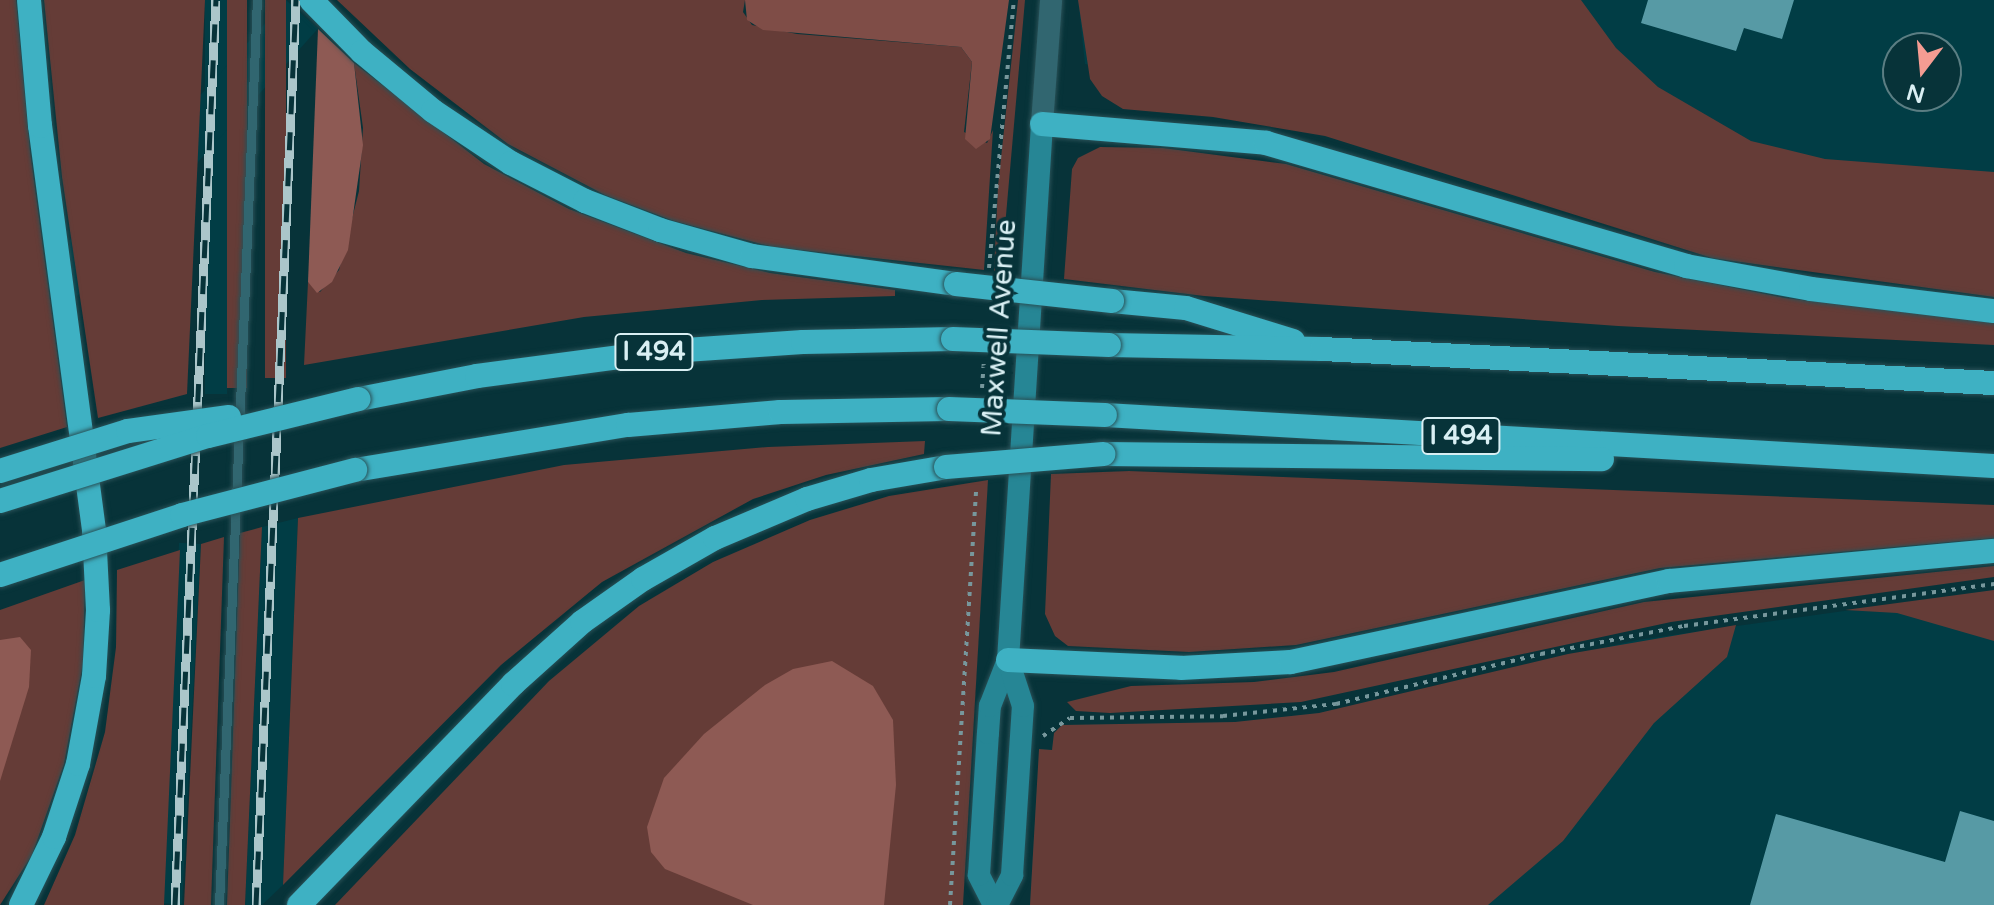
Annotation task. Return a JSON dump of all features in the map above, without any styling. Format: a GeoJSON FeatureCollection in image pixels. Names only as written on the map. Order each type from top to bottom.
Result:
{"type":"FeatureCollection","features":[{"type":"Feature","properties":{"kind":"highway"},"geometry":{"type":"LineString","coordinates":[[21,905],[54,837],[78,764],[93,684],[98,610],[92,519],[40,126],[29,0]]}},
{"type":"Feature","properties":{"kind":"highway"},"geometry":{"type":"LineString","coordinates":[[311,0],[420,101],[534,175],[660,230],[780,262],[1186,308],[1322,349]]}},
{"type":"Feature","properties":{"kind":"highway"},"geometry":{"type":"LineString","coordinates":[[1042,124],[1266,143],[1376,171],[1686,266],[1786,286],[1994,311]]}},
{"type":"Feature","properties":{"kind":"highway","name":"I 494"},"geometry":{"type":"LineString","coordinates":[[0,501],[208,436],[359,399],[477,376],[656,352],[803,342],[953,339],[1322,349],[1994,383]]}},
{"type":"Feature","properties":{"kind":"highway"},"geometry":{"type":"LineString","coordinates":[[0,471],[128,431],[359,399]]}},
{"type":"Feature","properties":{"kind":"highway","name":"I 494"},"geometry":{"type":"LineString","coordinates":[[0,575],[182,515],[355,470],[641,424],[780,412],[949,409],[1105,415],[1994,466]]}},
{"type":"Feature","properties":{"kind":"highway"},"geometry":{"type":"LineString","coordinates":[[299,905],[513,684],[573,630],[643,579],[715,538],[785,507],[871,480],[946,467],[1103,454],[1480,460],[1816,457]]}},
{"type":"Feature","properties":{"kind":"highway"},"geometry":{"type":"LineString","coordinates":[[1008,660],[1181,668],[1291,662],[1669,581],[1994,551]]}},
{"type":"Feature","properties":{"kind":"main road","name":"Maxwell Avenue"},"geometry":{"type":"LineString","coordinates":[[995,905],[979,875],[990,706],[1008,660],[1042,124]]}},
{"type":"Feature","properties":{"kind":"main road","name":"Maxwell Avenue"},"geometry":{"type":"LineString","coordinates":[[995,905],[1012,875],[1023,706],[1008,660]]}},
{"type":"Feature","properties":{"kind":"street","name":"Maxwell Avenue"},"geometry":{"type":"LineString","coordinates":[[1042,124],[1051,0]]}},
{"type":"Feature","properties":{"kind":"lane"},"geometry":{"type":"LineString","coordinates":[[219,905],[257,0]]}},
{"type":"Feature","properties":{"kind":"path"},"geometry":{"type":"LineString","coordinates":[[989,275],[1014,0]]}},
{"type":"Feature","properties":{"kind":"path"},"geometry":{"type":"LineString","coordinates":[[981,401],[984,354]]}},
{"type":"Feature","properties":{"kind":"path"},"geometry":{"type":"LineString","coordinates":[[950,905],[976,480]]}},
{"type":"Feature","properties":{"kind":"path"},"geometry":{"type":"LineString","coordinates":[[1046,736],[1064,719],[1223,716],[1336,704],[1541,654],[1684,626],[1994,584]]}},
{"type":"Feature","properties":{"kind":"shaded area"},"geometry":{"type":"Polygon","coordinates":[[[0,0],[16,0],[30,151],[67,427],[0,448],[0,0]]]}},
{"type":"Feature","properties":{"kind":"shaded area"},"geometry":{"type":"Polygon","coordinates":[[[44,0],[205,0],[187,394],[98,418],[62,177],[44,0]]]}},
{"type":"Feature","properties":{"kind":"shaded area"},"geometry":{"type":"Polygon","coordinates":[[[205,0],[227,0],[227,394],[205,394],[205,0]]]}},
{"type":"Feature","properties":{"kind":"shaded area"},"geometry":{"type":"Polygon","coordinates":[[[227,0],[247,0],[247,388],[227,388],[227,0]]]}},
{"type":"Feature","properties":{"kind":"shaded area"},"geometry":{"type":"Polygon","coordinates":[[[265,0],[286,0],[286,378],[265,378],[265,0]]]}},
{"type":"Feature","properties":{"kind":"shaded area"},"geometry":{"type":"Polygon","coordinates":[[[286,0],[318,29],[68,306],[36,277],[286,0]]]}},
{"type":"Feature","properties":{"kind":"shaded area"},"geometry":{"type":"Polygon","coordinates":[[[337,0],[745,0],[743,12],[752,25],[797,34],[961,47],[972,62],[964,132],[987,143],[993,130],[984,270],[773,247],[674,221],[605,195],[508,144],[410,69],[337,0]]]}},
{"type":"Feature","properties":{"kind":"shaded area"},"geometry":{"type":"Polygon","coordinates":[[[745,0],[1009,0],[990,139],[976,149],[965,139],[972,62],[961,47],[763,30],[747,20],[745,0]]]}},
{"type":"Feature","properties":{"kind":"shaded area"},"geometry":{"type":"Polygon","coordinates":[[[1018,0],[1025,0],[1001,272],[994,271],[998,186],[1018,0]]]}},
{"type":"Feature","properties":{"kind":"shaded area"},"geometry":{"type":"Polygon","coordinates":[[[1078,0],[1994,0],[1994,246],[1085,64],[1078,0]]]}},
{"type":"Feature","properties":{"kind":"shaded area"},"geometry":{"type":"Polygon","coordinates":[[[1078,0],[1581,0],[1616,48],[1658,87],[1751,141],[1825,159],[1994,172],[1994,297],[1712,258],[1325,136],[1213,117],[1123,109],[1102,96],[1090,79],[1078,0]]]}},
{"type":"Feature","properties":{"kind":"shaded area"},"geometry":{"type":"Polygon","coordinates":[[[318,29],[354,63],[363,145],[348,250],[332,282],[317,293],[308,282],[318,29]]]}},
{"type":"Feature","properties":{"kind":"shaded area"},"geometry":{"type":"Polygon","coordinates":[[[354,63],[484,164],[569,209],[686,253],[770,273],[895,290],[895,296],[762,300],[584,317],[304,365],[308,282],[320,292],[339,270],[359,191],[363,128],[354,63]]]}},
{"type":"Feature","properties":{"kind":"shaded area"},"geometry":{"type":"Polygon","coordinates":[[[1100,147],[1163,148],[1286,164],[1655,272],[1785,298],[1994,323],[1994,345],[1618,326],[1204,296],[1064,279],[1072,169],[1078,158],[1100,147]]]}},
{"type":"Feature","properties":{"kind":"shaded area"},"geometry":{"type":"Polygon","coordinates":[[[925,441],[924,454],[826,475],[753,499],[602,582],[501,665],[283,885],[298,518],[564,465],[768,447],[925,441]]]}},
{"type":"Feature","properties":{"kind":"shaded area"},"geometry":{"type":"Polygon","coordinates":[[[1129,471],[1994,505],[1994,538],[1660,568],[1296,645],[1189,652],[1068,646],[1055,636],[1045,614],[1051,474],[1129,471]]]}},
{"type":"Feature","properties":{"kind":"shaded area"},"geometry":{"type":"Polygon","coordinates":[[[988,480],[963,905],[335,905],[549,681],[639,606],[713,562],[810,520],[889,496],[988,480]]]}},
{"type":"Feature","properties":{"kind":"shaded area"},"geometry":{"type":"Polygon","coordinates":[[[298,518],[283,885],[262,905],[245,905],[262,527],[298,518]]]}},
{"type":"Feature","properties":{"kind":"shaded area"},"geometry":{"type":"Polygon","coordinates":[[[262,527],[245,905],[227,905],[240,533],[262,527]]]}},
{"type":"Feature","properties":{"kind":"shaded area"},"geometry":{"type":"Polygon","coordinates":[[[224,537],[211,905],[184,905],[201,544],[224,537]]]}},
{"type":"Feature","properties":{"kind":"shaded area"},"geometry":{"type":"Polygon","coordinates":[[[179,543],[201,544],[182,905],[160,903],[179,543]]]}},
{"type":"Feature","properties":{"kind":"shaded area"},"geometry":{"type":"Polygon","coordinates":[[[180,550],[164,905],[44,905],[75,835],[105,732],[116,647],[117,570],[180,550]]]}},
{"type":"Feature","properties":{"kind":"shaded area"},"geometry":{"type":"Polygon","coordinates":[[[1994,566],[1994,577],[1671,622],[1301,702],[1110,713],[1076,711],[1067,702],[1131,686],[1254,682],[1334,672],[1644,602],[1994,566]]]}},
{"type":"Feature","properties":{"kind":"shaded area"},"geometry":{"type":"Polygon","coordinates":[[[85,580],[83,663],[64,764],[32,855],[0,905],[0,610],[85,580]]]}},
{"type":"Feature","properties":{"kind":"shaded area"},"geometry":{"type":"Polygon","coordinates":[[[1994,590],[1994,905],[1030,905],[1039,749],[1052,750],[1054,733],[1062,725],[1235,722],[1319,713],[1637,640],[1994,590]]]}},
{"type":"Feature","properties":{"kind":"shaded area"},"geometry":{"type":"Polygon","coordinates":[[[1994,590],[1994,641],[1897,613],[1845,610],[1994,590]]]}},
{"type":"Feature","properties":{"kind":"shaded area"},"geometry":{"type":"Polygon","coordinates":[[[1736,625],[1727,657],[1654,723],[1563,841],[1488,905],[1030,905],[1039,749],[1052,750],[1054,733],[1062,725],[1235,722],[1319,713],[1568,654],[1736,625]]]}},
{"type":"Feature","properties":{"kind":"shaded area"},"geometry":{"type":"Polygon","coordinates":[[[20,637],[31,650],[29,687],[0,781],[0,640],[20,637]]]}},
{"type":"Feature","properties":{"kind":"shaded area"},"geometry":{"type":"Polygon","coordinates":[[[832,661],[873,686],[893,720],[896,785],[884,905],[753,905],[665,869],[651,852],[647,827],[664,778],[704,734],[765,685],[793,669],[832,661]]]}},
{"type":"Feature","properties":{"kind":"building"},"geometry":{"type":"Polygon","coordinates":[[[1648,0],[1794,0],[1782,39],[1744,28],[1736,51],[1641,23],[1648,0]]]}},
{"type":"Feature","properties":{"kind":"building"},"geometry":{"type":"Polygon","coordinates":[[[1960,811],[1994,821],[1994,905],[1750,905],[1776,814],[1945,862],[1960,811]]]}},
{"type":"Feature","properties":{"kind":"railway"},"geometry":{"type":"LineString","coordinates":[[175,905],[216,0]]}},
{"type":"Feature","properties":{"kind":"railway"},"geometry":{"type":"LineString","coordinates":[[256,905],[296,0]]}}]}
